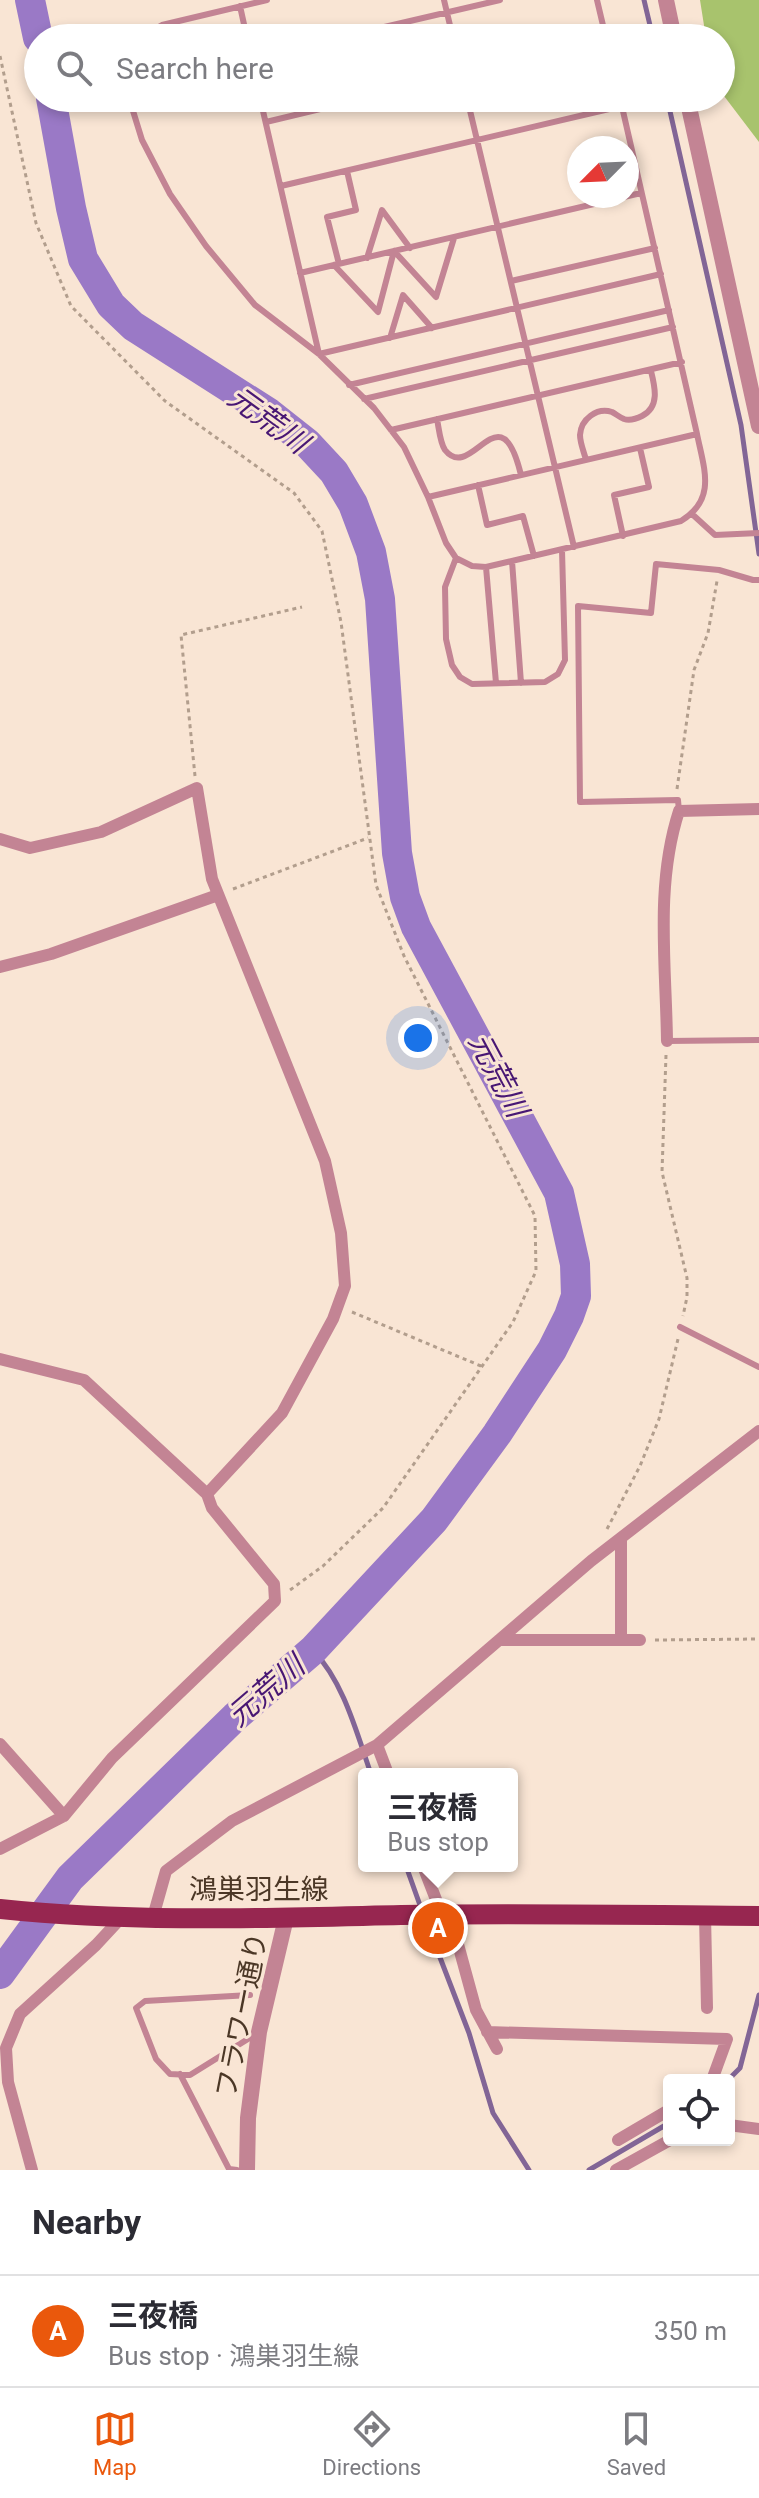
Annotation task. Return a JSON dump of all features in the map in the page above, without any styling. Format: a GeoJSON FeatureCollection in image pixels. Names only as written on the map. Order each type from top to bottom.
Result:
{"type":"FeatureCollection","features":[{"type":"Feature","properties":{"kind":"main road","name":"鴻巣羽生線"},"geometry":{"type":"LineString","coordinates":[[0,1909],[97,1917],[759,1916]]}},
{"type":"Feature","properties":{"kind":"street"},"geometry":{"type":"LineString","coordinates":[[666,0],[671,24]]}},
{"type":"Feature","properties":{"kind":"street"},"geometry":{"type":"LineString","coordinates":[[690,112],[759,426]]}},
{"type":"Feature","properties":{"kind":"street"},"geometry":{"type":"LineString","coordinates":[[0,839],[30,848],[101,832],[197,788],[212,879],[325,1161],[341,1233],[345,1286],[282,1413],[207,1494]]}},
{"type":"Feature","properties":{"kind":"street"},"geometry":{"type":"LineString","coordinates":[[667,1041],[664,883],[670,839],[679,806],[759,809]]}},
{"type":"Feature","properties":{"kind":"street"},"geometry":{"type":"LineString","coordinates":[[0,967],[51,954],[218,895]]}},
{"type":"Feature","properties":{"kind":"street"},"geometry":{"type":"LineString","coordinates":[[0,1359],[84,1380],[207,1494],[212,1508],[274,1584],[275,1601],[112,1758],[64,1816],[0,1849]]}},
{"type":"Feature","properties":{"kind":"street"},"geometry":{"type":"LineString","coordinates":[[153,1917],[166,1871],[232,1821],[377,1745],[591,1561],[759,1431]]}},
{"type":"Feature","properties":{"kind":"street"},"geometry":{"type":"LineString","coordinates":[[621,1539],[621,1640]]}},
{"type":"Feature","properties":{"kind":"street"},"geometry":{"type":"LineString","coordinates":[[499,1640],[640,1640]]}},
{"type":"Feature","properties":{"kind":"street"},"geometry":{"type":"LineString","coordinates":[[0,1744],[64,1816]]}},
{"type":"Feature","properties":{"kind":"street"},"geometry":{"type":"LineString","coordinates":[[377,1745],[386,1768]]}},
{"type":"Feature","properties":{"kind":"street"},"geometry":{"type":"LineString","coordinates":[[426,1872],[446,1915],[476,2010],[497,2049]]}},
{"type":"Feature","properties":{"kind":"street"},"geometry":{"type":"LineString","coordinates":[[705,1915],[707,2008]]}},
{"type":"Feature","properties":{"kind":"street"},"geometry":{"type":"LineString","coordinates":[[32,2170],[8,2082],[6,2048],[20,2014],[122,1917]]}},
{"type":"Feature","properties":{"kind":"street","name":"フラワー通り"},"geometry":{"type":"LineString","coordinates":[[247,2170],[248,2118],[259,2032],[286,1918]]}},
{"type":"Feature","properties":{"kind":"street"},"geometry":{"type":"LineString","coordinates":[[487,2032],[727,2039],[714,2074]]}},
{"type":"Feature","properties":{"kind":"street"},"geometry":{"type":"LineString","coordinates":[[618,2140],[663,2114]]}},
{"type":"Feature","properties":{"kind":"street"},"geometry":{"type":"LineString","coordinates":[[735,2126],[759,2129]]}},
{"type":"Feature","properties":{"kind":"street"},"geometry":{"type":"LineString","coordinates":[[616,2170],[663,2144]]}},
{"type":"Feature","properties":{"kind":"lane"},"geometry":{"type":"LineString","coordinates":[[224,0],[226,10]]}},
{"type":"Feature","properties":{"kind":"lane"},"geometry":{"type":"LineString","coordinates":[[166,24],[267,0]]}},
{"type":"Feature","properties":{"kind":"lane"},"geometry":{"type":"LineString","coordinates":[[444,0],[450,24]]}},
{"type":"Feature","properties":{"kind":"lane"},"geometry":{"type":"LineString","coordinates":[[396,24],[500,0]]}},
{"type":"Feature","properties":{"kind":"lane"},"geometry":{"type":"LineString","coordinates":[[597,0],[603,24]]}},
{"type":"Feature","properties":{"kind":"lane"},"geometry":{"type":"LineString","coordinates":[[240,6],[244,24]]}},
{"type":"Feature","properties":{"kind":"lane"},"geometry":{"type":"LineString","coordinates":[[133,112],[142,140],[163,181],[206,246],[255,305],[319,354],[364,399],[404,447],[446,543],[456,558],[472,566],[486,567],[681,521],[703,501],[705,490],[697,434],[623,112]]}},
{"type":"Feature","properties":{"kind":"lane"},"geometry":{"type":"LineString","coordinates":[[264,112],[319,354]]}},
{"type":"Feature","properties":{"kind":"lane"},"geometry":{"type":"LineString","coordinates":[[266,122],[308,112]]}},
{"type":"Feature","properties":{"kind":"lane"},"geometry":{"type":"LineString","coordinates":[[470,112],[574,547]]}},
{"type":"Feature","properties":{"kind":"lane"},"geometry":{"type":"LineString","coordinates":[[281,186],[596,112]]}},
{"type":"Feature","properties":{"kind":"lane"},"geometry":{"type":"LineString","coordinates":[[347,171],[356,210],[327,217],[336,265],[378,312],[394,251]]}},
{"type":"Feature","properties":{"kind":"lane"},"geometry":{"type":"LineString","coordinates":[[300,273],[641,193]]}},
{"type":"Feature","properties":{"kind":"lane"},"geometry":{"type":"LineString","coordinates":[[367,258],[382,210],[410,248]]}},
{"type":"Feature","properties":{"kind":"lane"},"geometry":{"type":"LineString","coordinates":[[394,251],[436,297],[454,238]]}},
{"type":"Feature","properties":{"kind":"lane"},"geometry":{"type":"LineString","coordinates":[[511,281],[655,248]]}},
{"type":"Feature","properties":{"kind":"lane"},"geometry":{"type":"LineString","coordinates":[[319,354],[661,274]]}},
{"type":"Feature","properties":{"kind":"lane"},"geometry":{"type":"LineString","coordinates":[[390,338],[403,295],[432,328]]}},
{"type":"Feature","properties":{"kind":"lane"},"geometry":{"type":"LineString","coordinates":[[349,385],[669,310]]}},
{"type":"Feature","properties":{"kind":"lane"},"geometry":{"type":"LineString","coordinates":[[364,399],[673,327]]}},
{"type":"Feature","properties":{"kind":"lane"},"geometry":{"type":"LineString","coordinates":[[391,430],[682,362]]}},
{"type":"Feature","properties":{"kind":"lane"},"geometry":{"type":"LineString","coordinates":[[586,460],[580,436],[584,422],[602,411],[612,412],[624,419],[637,419],[648,413],[656,393],[651,371]]}},
{"type":"Feature","properties":{"kind":"lane"},"geometry":{"type":"LineString","coordinates":[[437,419],[445,450],[453,456],[462,458],[472,455],[486,439],[496,437],[507,440],[514,448],[521,475]]}},
{"type":"Feature","properties":{"kind":"lane"},"geometry":{"type":"LineString","coordinates":[[428,497],[697,434]]}},
{"type":"Feature","properties":{"kind":"lane"},"geometry":{"type":"LineString","coordinates":[[623,536],[614,495],[649,487],[640,448]]}},
{"type":"Feature","properties":{"kind":"lane"},"geometry":{"type":"LineString","coordinates":[[478,485],[487,525],[523,516],[534,556]]}},
{"type":"Feature","properties":{"kind":"lane"},"geometry":{"type":"LineString","coordinates":[[692,514],[715,535],[759,533]]}},
{"type":"Feature","properties":{"kind":"lane"},"geometry":{"type":"LineString","coordinates":[[456,558],[445,587],[446,639],[452,665],[460,677],[472,684],[545,682],[558,674],[565,660],[562,550]]}},
{"type":"Feature","properties":{"kind":"lane"},"geometry":{"type":"LineString","coordinates":[[512,561],[521,683]]}},
{"type":"Feature","properties":{"kind":"lane"},"geometry":{"type":"LineString","coordinates":[[679,806],[580,802],[578,606],[651,613],[656,564],[719,570],[759,580]]}},
{"type":"Feature","properties":{"kind":"lane"},"geometry":{"type":"LineString","coordinates":[[486,567],[496,683]]}},
{"type":"Feature","properties":{"kind":"lane"},"geometry":{"type":"LineString","coordinates":[[667,1041],[759,1040]]}},
{"type":"Feature","properties":{"kind":"lane"},"geometry":{"type":"LineString","coordinates":[[680,1327],[759,1367]]}},
{"type":"Feature","properties":{"kind":"lane"},"geometry":{"type":"LineString","coordinates":[[250,1995],[145,2001],[136,2008],[156,2059],[170,2074],[190,2075],[259,2032]]}},
{"type":"Feature","properties":{"kind":"lane"},"geometry":{"type":"LineString","coordinates":[[180,2074],[229,2169],[237,2170]]}},
{"type":"Feature","properties":{"kind":"path"},"geometry":{"type":"LineString","coordinates":[[0,56],[36,223],[71,306],[165,401],[294,493],[322,531],[341,622],[376,885],[404,956],[535,1216],[536,1271],[513,1322],[383,1508],[323,1566],[275,1601]]}},
{"type":"Feature","properties":{"kind":"path"},"geometry":{"type":"LineString","coordinates":[[679,806],[677,788],[694,670],[708,633],[719,570]]}},
{"type":"Feature","properties":{"kind":"path"},"geometry":{"type":"LineString","coordinates":[[197,788],[181,635],[302,607]]}},
{"type":"Feature","properties":{"kind":"path"},"geometry":{"type":"LineString","coordinates":[[218,895],[369,837]]}},
{"type":"Feature","properties":{"kind":"path"},"geometry":{"type":"LineString","coordinates":[[605,1534],[640,1466],[659,1419],[687,1297],[687,1278],[662,1172],[667,1041]]}},
{"type":"Feature","properties":{"kind":"path"},"geometry":{"type":"LineString","coordinates":[[337,1306],[481,1366]]}},
{"type":"Feature","properties":{"kind":"path"},"geometry":{"type":"LineString","coordinates":[[640,1640],[759,1639]]}},
{"type":"Feature","properties":{"kind":"green space"},"geometry":{"type":"Polygon","coordinates":[[[700,0],[759,0],[759,142],[735,110],[735,24],[704,24],[700,0]]]}},
{"type":"Feature","properties":{"kind":"waterway","name":"元荒川"},"geometry":{"type":"LineString","coordinates":[[30,0],[35,24]]}},
{"type":"Feature","properties":{"kind":"waterway"},"geometry":{"type":"LineString","coordinates":[[644,0],[650,24]]}},
{"type":"Feature","properties":{"kind":"waterway","name":"元荒川"},"geometry":{"type":"LineString","coordinates":[[0,1974],[70,1878],[235,1717],[313,1650],[434,1520],[497,1434],[552,1350],[576,1296],[575,1264],[559,1193],[416,927],[405,897],[397,853],[380,599],[371,552],[353,504],[334,472],[307,443],[269,413],[133,326],[111,305],[83,259],[54,112]]}},
{"type":"Feature","properties":{"kind":"waterway"},"geometry":{"type":"LineString","coordinates":[[670,112],[741,425],[759,554]]}},
{"type":"Feature","properties":{"kind":"waterway"},"geometry":{"type":"LineString","coordinates":[[313,1650],[341,1692],[369,1768]]}},
{"type":"Feature","properties":{"kind":"waterway"},"geometry":{"type":"LineString","coordinates":[[408,1872],[421,1908]]}},
{"type":"Feature","properties":{"kind":"waterway"},"geometry":{"type":"LineString","coordinates":[[426,1921],[469,2033],[493,2113],[529,2170]]}},
{"type":"Feature","properties":{"kind":"waterway"},"geometry":{"type":"LineString","coordinates":[[734,2074],[740,2068],[759,1995]]}},
{"type":"Feature","properties":{"kind":"waterway"},"geometry":{"type":"LineString","coordinates":[[589,2170],[663,2127]]}},
{"type":"Feature","properties":{"kind":"place","name":"三夜橋"},"geometry":{"type":"Point","coordinates":[438,1928]}}]}
